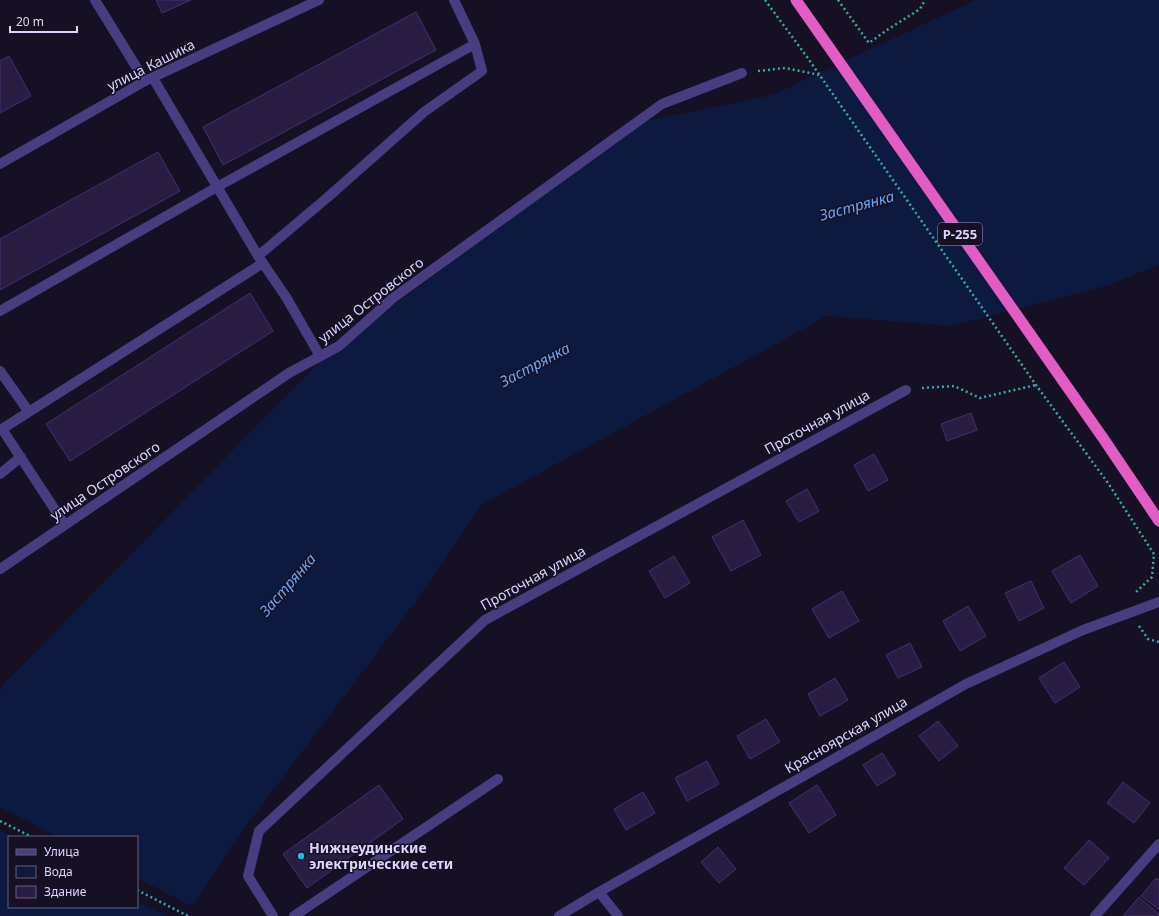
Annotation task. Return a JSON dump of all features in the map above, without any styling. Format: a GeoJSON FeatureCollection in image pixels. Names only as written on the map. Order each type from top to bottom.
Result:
{"type":"FeatureCollection","features":[{"type":"Feature","properties":{"kind":"highway","name":"Р-255"},"geometry":{"type":"LineString","coordinates":[[796,0],[1103,438],[1159,521]]}},
{"type":"Feature","properties":{"kind":"street"},"geometry":{"type":"LineString","coordinates":[[95,0],[149,80],[217,187],[261,260],[286,297],[320,356]]}},
{"type":"Feature","properties":{"kind":"street","name":"улица Кашика"},"geometry":{"type":"LineString","coordinates":[[0,164],[149,80],[319,0]]}},
{"type":"Feature","properties":{"kind":"street"},"geometry":{"type":"LineString","coordinates":[[65,525],[2,429],[261,260],[328,197],[424,112],[482,70],[475,44],[454,0]]}},
{"type":"Feature","properties":{"kind":"street"},"geometry":{"type":"LineString","coordinates":[[0,311],[217,187],[475,44]]}},
{"type":"Feature","properties":{"kind":"street","name":"улица Островского"},"geometry":{"type":"LineString","coordinates":[[0,569],[289,374],[339,346],[393,298],[662,104],[742,73]]}},
{"type":"Feature","properties":{"kind":"street"},"geometry":{"type":"LineString","coordinates":[[0,371],[28,412]]}},
{"type":"Feature","properties":{"kind":"street","name":"Проточная улица"},"geometry":{"type":"LineString","coordinates":[[273,916],[248,876],[259,831],[485,620],[906,390]]}},
{"type":"Feature","properties":{"kind":"street"},"geometry":{"type":"LineString","coordinates":[[0,474],[21,457]]}},
{"type":"Feature","properties":{"kind":"street","name":"Красноярская улица"},"geometry":{"type":"LineString","coordinates":[[559,916],[966,684],[1083,630],[1159,602]]}},
{"type":"Feature","properties":{"kind":"street"},"geometry":{"type":"LineString","coordinates":[[294,916],[498,779]]}},
{"type":"Feature","properties":{"kind":"street"},"geometry":{"type":"LineString","coordinates":[[1095,916],[1159,844]]}},
{"type":"Feature","properties":{"kind":"street"},"geometry":{"type":"LineString","coordinates":[[599,892],[618,916]]}},
{"type":"Feature","properties":{"kind":"path"},"geometry":{"type":"LineString","coordinates":[[765,0],[820,75],[1036,385],[1108,483],[1154,554],[1152,577],[1127,602],[1131,613],[1148,639],[1159,642]]}},
{"type":"Feature","properties":{"kind":"path"},"geometry":{"type":"LineString","coordinates":[[838,0],[869,43],[920,9],[925,0]]}},
{"type":"Feature","properties":{"kind":"path"},"geometry":{"type":"LineString","coordinates":[[742,73],[785,68],[820,75]]}},
{"type":"Feature","properties":{"kind":"path"},"geometry":{"type":"LineString","coordinates":[[906,390],[954,386],[980,398],[1036,385]]}},
{"type":"Feature","properties":{"kind":"path"},"geometry":{"type":"LineString","coordinates":[[0,821],[30,836]]}},
{"type":"Feature","properties":{"kind":"path"},"geometry":{"type":"LineString","coordinates":[[138,891],[188,916]]}},
{"type":"Feature","properties":{"kind":"water","name":"Застрянка"},"geometry":{"type":"Polygon","coordinates":[[[976,0],[1159,0],[1159,265],[1109,285],[952,326],[827,316],[481,505],[413,605],[231,846],[187,916],[0,916],[0,692],[4,684],[326,355],[641,122],[772,95],[976,0]]]}},
{"type":"Feature","properties":{"kind":"pier"},"geometry":{"type":"Polygon","coordinates":[[[0,807],[56,836],[11,836],[0,830],[0,807]]]}},
{"type":"Feature","properties":{"kind":"pier"},"geometry":{"type":"Polygon","coordinates":[[[138,879],[195,908],[190,916],[166,916],[138,902],[138,879]]]}},
{"type":"Feature","properties":{"kind":"building"},"geometry":{"type":"Polygon","coordinates":[[[156,0],[191,0],[162,13],[156,0]]]}},
{"type":"Feature","properties":{"kind":"building"},"geometry":{"type":"Polygon","coordinates":[[[416,12],[436,50],[223,165],[203,127],[416,12]]]}},
{"type":"Feature","properties":{"kind":"building"},"geometry":{"type":"Polygon","coordinates":[[[9,56],[31,96],[0,113],[0,61],[9,56]]]}},
{"type":"Feature","properties":{"kind":"building"},"geometry":{"type":"Polygon","coordinates":[[[158,152],[180,191],[0,290],[0,239],[158,152]]]}},
{"type":"Feature","properties":{"kind":"building"},"geometry":{"type":"Polygon","coordinates":[[[250,293],[273,331],[70,461],[46,424],[250,293]]]}},
{"type":"Feature","properties":{"kind":"building"},"geometry":{"type":"Polygon","coordinates":[[[971,413],[977,430],[947,441],[941,424],[971,413]]]}},
{"type":"Feature","properties":{"kind":"building"},"geometry":{"type":"Polygon","coordinates":[[[874,454],[888,480],[868,491],[854,465],[874,454]]]}},
{"type":"Feature","properties":{"kind":"building"},"geometry":{"type":"Polygon","coordinates":[[[807,489],[819,511],[799,522],[786,501],[807,489]]]}},
{"type":"Feature","properties":{"kind":"building"},"geometry":{"type":"Polygon","coordinates":[[[743,520],[761,555],[731,571],[712,537],[743,520]]]}},
{"type":"Feature","properties":{"kind":"building"},"geometry":{"type":"Polygon","coordinates":[[[1080,555],[1098,586],[1071,603],[1052,571],[1080,555]]]}},
{"type":"Feature","properties":{"kind":"building"},"geometry":{"type":"Polygon","coordinates":[[[674,556],[690,583],[665,598],[649,571],[674,556]]]}},
{"type":"Feature","properties":{"kind":"building"},"geometry":{"type":"Polygon","coordinates":[[[1031,581],[1044,608],[1019,621],[1005,593],[1031,581]]]}},
{"type":"Feature","properties":{"kind":"building"},"geometry":{"type":"Polygon","coordinates":[[[842,591],[859,621],[829,638],[812,609],[842,591]]]}},
{"type":"Feature","properties":{"kind":"building"},"geometry":{"type":"Polygon","coordinates":[[[968,606],[986,636],[960,651],[943,621],[968,606]]]}},
{"type":"Feature","properties":{"kind":"building"},"geometry":{"type":"Polygon","coordinates":[[[910,643],[922,667],[898,678],[886,655],[910,643]]]}},
{"type":"Feature","properties":{"kind":"building"},"geometry":{"type":"Polygon","coordinates":[[[1064,662],[1080,687],[1055,703],[1039,678],[1064,662]]]}},
{"type":"Feature","properties":{"kind":"building"},"geometry":{"type":"Polygon","coordinates":[[[835,678],[848,700],[820,716],[808,694],[835,678]]]}},
{"type":"Feature","properties":{"kind":"building"},"geometry":{"type":"Polygon","coordinates":[[[766,719],[780,742],[750,759],[737,736],[766,719]]]}},
{"type":"Feature","properties":{"kind":"building"},"geometry":{"type":"Polygon","coordinates":[[[938,721],[958,746],[939,761],[919,736],[938,721]]]}},
{"type":"Feature","properties":{"kind":"building"},"geometry":{"type":"Polygon","coordinates":[[[882,753],[896,774],[877,786],[863,765],[882,753]]]}},
{"type":"Feature","properties":{"kind":"building"},"geometry":{"type":"Polygon","coordinates":[[[707,761],[719,784],[687,801],[675,778],[707,761]]]}},
{"type":"Feature","properties":{"kind":"building"},"geometry":{"type":"Polygon","coordinates":[[[1123,782],[1150,803],[1134,823],[1107,803],[1123,782]]]}},
{"type":"Feature","properties":{"kind":"building"},"geometry":{"type":"Polygon","coordinates":[[[379,785],[403,819],[307,888],[283,854],[379,785]]]}},
{"type":"Feature","properties":{"kind":"building"},"geometry":{"type":"Polygon","coordinates":[[[817,785],[836,815],[809,833],[789,803],[817,785]]]}},
{"type":"Feature","properties":{"kind":"building"},"geometry":{"type":"Polygon","coordinates":[[[643,792],[655,813],[626,830],[614,809],[643,792]]]}},
{"type":"Feature","properties":{"kind":"building"},"geometry":{"type":"Polygon","coordinates":[[[1089,840],[1109,858],[1084,885],[1064,868],[1089,840]]]}},
{"type":"Feature","properties":{"kind":"building"},"geometry":{"type":"Polygon","coordinates":[[[718,847],[736,869],[719,883],[701,862],[718,847]]]}},
{"type":"Feature","properties":{"kind":"building"},"geometry":{"type":"Polygon","coordinates":[[[1156,878],[1159,880],[1159,910],[1141,896],[1156,878]]]}},
{"type":"Feature","properties":{"kind":"building"},"geometry":{"type":"Polygon","coordinates":[[[1139,897],[1159,914],[1159,916],[1123,916],[1139,897]]]}},
{"type":"Feature","properties":{"kind":"place","name":"Нижнеудинские электрические сети"},"geometry":{"type":"Point","coordinates":[301,856]}}]}
